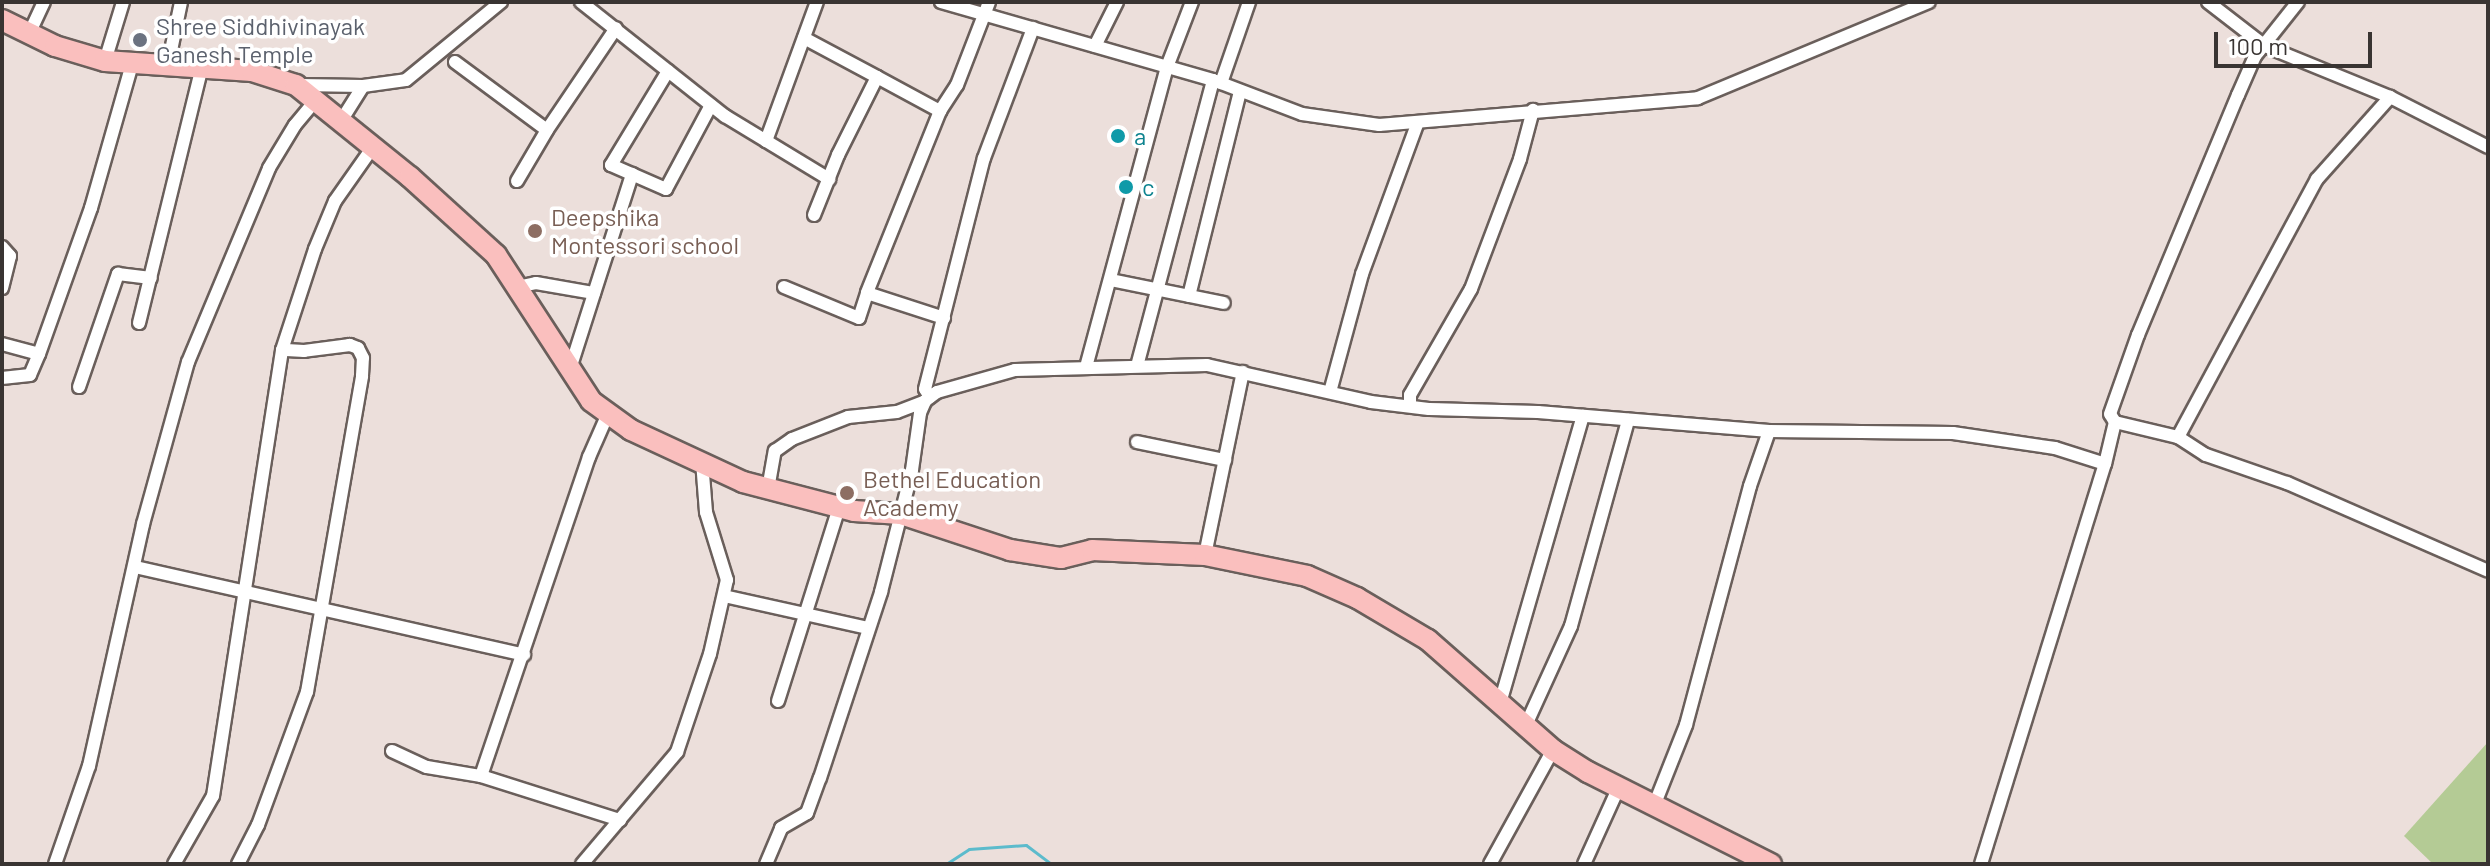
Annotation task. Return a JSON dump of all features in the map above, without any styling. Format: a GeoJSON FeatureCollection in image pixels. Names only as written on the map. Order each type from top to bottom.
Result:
{"type":"FeatureCollection","features":[{"type":"Feature","properties":{"kind":"main road"},"geometry":{"type":"LineString","coordinates":[[2,20],[29,34],[105,61],[252,71],[296,85],[373,147],[496,255],[569,372],[591,401],[607,416],[631,430],[702,460],[743,482],[839,507],[901,514],[1034,555],[1061,558],[1092,550],[1205,555],[1307,576],[1357,598],[1428,640],[1553,750],[1618,789],[1771,864]]}},
{"type":"Feature","properties":{"kind":"street"},"geometry":{"type":"LineString","coordinates":[[29,34],[44,2]]}},
{"type":"Feature","properties":{"kind":"street"},"geometry":{"type":"LineString","coordinates":[[105,61],[123,2]]}},
{"type":"Feature","properties":{"kind":"street"},"geometry":{"type":"LineString","coordinates":[[168,65],[181,2]]}},
{"type":"Feature","properties":{"kind":"street"},"geometry":{"type":"LineString","coordinates":[[296,85],[363,86],[406,80],[501,2]]}},
{"type":"Feature","properties":{"kind":"street"},"geometry":{"type":"LineString","coordinates":[[581,2],[711,105],[829,179]]}},
{"type":"Feature","properties":{"kind":"street"},"geometry":{"type":"LineString","coordinates":[[766,141],[817,2]]}},
{"type":"Feature","properties":{"kind":"street"},"geometry":{"type":"LineString","coordinates":[[941,2],[986,8],[1033,28],[1217,82],[1302,114],[1379,125],[1698,98],[1929,2]]}},
{"type":"Feature","properties":{"kind":"street"},"geometry":{"type":"LineString","coordinates":[[1095,46],[1117,2]]}},
{"type":"Feature","properties":{"kind":"street"},"geometry":{"type":"LineString","coordinates":[[1086,367],[1167,67],[1192,2]]}},
{"type":"Feature","properties":{"kind":"street"},"geometry":{"type":"LineString","coordinates":[[1137,366],[1217,82],[1249,2]]}},
{"type":"Feature","properties":{"kind":"street"},"geometry":{"type":"LineString","coordinates":[[2208,2],[2265,46],[2390,97],[2488,147]]}},
{"type":"Feature","properties":{"kind":"street"},"geometry":{"type":"LineString","coordinates":[[2298,2],[2255,56],[2138,335],[2110,414],[2115,422],[2178,437],[2206,455],[2287,483],[2488,571]]}},
{"type":"Feature","properties":{"kind":"street"},"geometry":{"type":"LineString","coordinates":[[784,287],[859,318],[940,111],[957,85],[986,8]]}},
{"type":"Feature","properties":{"kind":"street"},"geometry":{"type":"LineString","coordinates":[[517,181],[547,130],[616,28]]}},
{"type":"Feature","properties":{"kind":"street"},"geometry":{"type":"LineString","coordinates":[[766,864],[781,828],[807,813],[881,592],[928,399],[925,389],[984,158],[1033,28]]}},
{"type":"Feature","properties":{"kind":"street"},"geometry":{"type":"LineString","coordinates":[[804,38],[940,111]]}},
{"type":"Feature","properties":{"kind":"street"},"geometry":{"type":"LineString","coordinates":[[455,62],[547,130]]}},
{"type":"Feature","properties":{"kind":"street"},"geometry":{"type":"LineString","coordinates":[[2,378],[30,375],[39,354],[91,208],[132,64]]}},
{"type":"Feature","properties":{"kind":"street"},"geometry":{"type":"LineString","coordinates":[[139,323],[202,67]]}},
{"type":"Feature","properties":{"kind":"street"},"geometry":{"type":"LineString","coordinates":[[668,71],[611,165],[666,189],[711,105]]}},
{"type":"Feature","properties":{"kind":"street"},"geometry":{"type":"LineString","coordinates":[[814,215],[877,77]]}},
{"type":"Feature","properties":{"kind":"street"},"geometry":{"type":"LineString","coordinates":[[341,121],[363,86]]}},
{"type":"Feature","properties":{"kind":"street"},"geometry":{"type":"LineString","coordinates":[[1189,296],[1240,92]]}},
{"type":"Feature","properties":{"kind":"street"},"geometry":{"type":"LineString","coordinates":[[2178,437],[2248,301],[2317,179],[2390,97]]}},
{"type":"Feature","properties":{"kind":"street"},"geometry":{"type":"LineString","coordinates":[[55,864],[89,766],[135,567],[188,362],[269,168],[295,125],[316,100]]}},
{"type":"Feature","properties":{"kind":"street"},"geometry":{"type":"LineString","coordinates":[[1410,406],[1410,395],[1471,289],[1520,159],[1533,110]]}},
{"type":"Feature","properties":{"kind":"street"},"geometry":{"type":"LineString","coordinates":[[1330,392],[1362,274],[1418,122]]}},
{"type":"Feature","properties":{"kind":"street"},"geometry":{"type":"LineString","coordinates":[[174,864],[213,796],[282,350],[315,249],[335,201],[373,147]]}},
{"type":"Feature","properties":{"kind":"street"},"geometry":{"type":"LineString","coordinates":[[569,372],[632,174]]}},
{"type":"Feature","properties":{"kind":"street"},"geometry":{"type":"LineString","coordinates":[[2,247],[10,256],[2,288]]}},
{"type":"Feature","properties":{"kind":"street"},"geometry":{"type":"LineString","coordinates":[[79,387],[118,274],[151,278]]}},
{"type":"Feature","properties":{"kind":"street"},"geometry":{"type":"LineString","coordinates":[[1111,280],[1224,303]]}},
{"type":"Feature","properties":{"kind":"street"},"geometry":{"type":"LineString","coordinates":[[517,287],[536,283],[594,293]]}},
{"type":"Feature","properties":{"kind":"street"},"geometry":{"type":"LineString","coordinates":[[867,293],[944,318]]}},
{"type":"Feature","properties":{"kind":"street"},"geometry":{"type":"LineString","coordinates":[[2,344],[39,354]]}},
{"type":"Feature","properties":{"kind":"street"},"geometry":{"type":"LineString","coordinates":[[238,864],[258,825],[307,692],[358,412],[363,358],[358,348],[350,345],[304,351],[282,350]]}},
{"type":"Feature","properties":{"kind":"street"},"geometry":{"type":"LineString","coordinates":[[768,489],[775,451],[792,439],[848,417],[897,412],[1015,370],[1137,366],[1207,365],[1410,406],[1769,431],[1953,433],[2055,448],[2105,464]]}},
{"type":"Feature","properties":{"kind":"street"},"geometry":{"type":"LineString","coordinates":[[1205,555],[1243,372]]}},
{"type":"Feature","properties":{"kind":"street"},"geometry":{"type":"LineString","coordinates":[[481,776],[589,457],[607,416]]}},
{"type":"Feature","properties":{"kind":"street"},"geometry":{"type":"LineString","coordinates":[[1500,703],[1583,416]]}},
{"type":"Feature","properties":{"kind":"street"},"geometry":{"type":"LineString","coordinates":[[1525,727],[1571,626],[1628,420]]}},
{"type":"Feature","properties":{"kind":"street"},"geometry":{"type":"LineString","coordinates":[[1981,864],[2105,464],[2115,422]]}},
{"type":"Feature","properties":{"kind":"street"},"geometry":{"type":"LineString","coordinates":[[1654,806],[1686,725],[1750,486],[1769,431]]}},
{"type":"Feature","properties":{"kind":"street"},"geometry":{"type":"LineString","coordinates":[[1137,442],[1225,460]]}},
{"type":"Feature","properties":{"kind":"street"},"geometry":{"type":"LineString","coordinates":[[582,864],[677,752],[710,654],[727,580],[706,512],[702,460]]}},
{"type":"Feature","properties":{"kind":"street"},"geometry":{"type":"LineString","coordinates":[[778,701],[839,507]]}},
{"type":"Feature","properties":{"kind":"street"},"geometry":{"type":"LineString","coordinates":[[135,567],[524,655]]}},
{"type":"Feature","properties":{"kind":"street"},"geometry":{"type":"LineString","coordinates":[[724,596],[868,628]]}},
{"type":"Feature","properties":{"kind":"street"},"geometry":{"type":"LineString","coordinates":[[1490,864],[1553,750]]}},
{"type":"Feature","properties":{"kind":"street"},"geometry":{"type":"LineString","coordinates":[[392,751],[427,767],[481,776],[620,820]]}},
{"type":"Feature","properties":{"kind":"street"},"geometry":{"type":"LineString","coordinates":[[1584,864],[1618,789]]}},
{"type":"Feature","properties":{"kind":"green space"},"geometry":{"type":"Polygon","coordinates":[[[2488,742],[2488,864],[2433,864],[2404,836],[2488,742]]]}},
{"type":"Feature","properties":{"kind":"waterway"},"geometry":{"type":"LineString","coordinates":[[946,864],[969,849],[1026,845],[1051,864]]}},
{"type":"Feature","properties":{"kind":"place","name":"Shree Siddhivinayak Ganesh Temple"},"geometry":{"type":"Point","coordinates":[140,40]}},
{"type":"Feature","properties":{"kind":"place","name":"a"},"geometry":{"type":"Point","coordinates":[1118,136]}},
{"type":"Feature","properties":{"kind":"place","name":"c"},"geometry":{"type":"Point","coordinates":[1126,187]}},
{"type":"Feature","properties":{"kind":"place","name":"Deepshika Montessori school"},"geometry":{"type":"Point","coordinates":[535,231]}},
{"type":"Feature","properties":{"kind":"place","name":"Bethel Education Academy"},"geometry":{"type":"Point","coordinates":[847,493]}}]}
